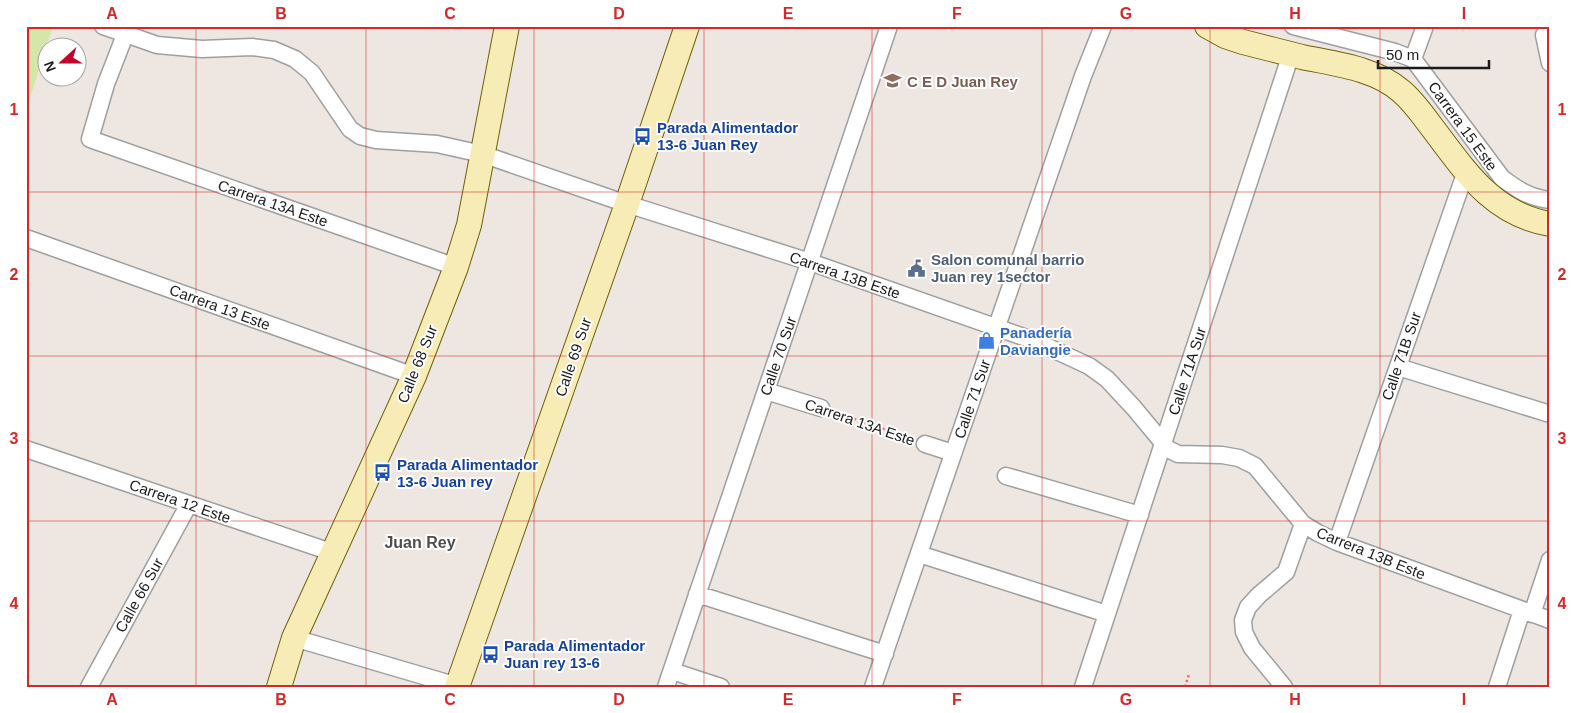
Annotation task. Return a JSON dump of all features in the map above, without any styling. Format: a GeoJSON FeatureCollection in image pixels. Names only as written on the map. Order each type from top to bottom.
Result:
{"type":"FeatureCollection","features":[{"type":"Feature","properties":{"kind":"street","name":"Carrera 13B Este"},"geometry":{"type":"LineString","coordinates":[[103,26],[157,45],[202,49],[252,47],[274,50],[295,59],[312,73],[350,129],[360,136],[376,140],[437,144],[482,154],[627,204],[810,262],[1035,341],[1089,366],[1107,379],[1134,408],[1163,444],[1178,454],[1239,458],[1255,466],[1303,524],[1318,533],[1337,542],[1550,620]]}},
{"type":"Feature","properties":{"kind":"street","name":"Calle 68 Sur"},"geometry":{"type":"LineString","coordinates":[[280,687],[294,638],[414,376],[456,267],[469,225],[507,26]]}},
{"type":"Feature","properties":{"kind":"street","name":"Calle 69 Sur"},"geometry":{"type":"LineString","coordinates":[[459,686],[687,26]]}},
{"type":"Feature","properties":{"kind":"street","name":"Calle 70 Sur"},"geometry":{"type":"LineString","coordinates":[[666,687],[889,26]]}},
{"type":"Feature","properties":{"kind":"street","name":"Calle 71 Sur"},"geometry":{"type":"LineString","coordinates":[[874,687],[1083,76],[1103,26]]}},
{"type":"Feature","properties":{"kind":"street"},"geometry":{"type":"LineString","coordinates":[[1207,26],[1225,36],[1366,72],[1386,81],[1401,91],[1420,111],[1479,187],[1514,213],[1536,222],[1550,224]]}},
{"type":"Feature","properties":{"kind":"street"},"geometry":{"type":"LineString","coordinates":[[1293,26],[1395,52],[1413,59],[1425,26]]}},
{"type":"Feature","properties":{"kind":"street","name":"Carrera 13A Este"},"geometry":{"type":"LineString","coordinates":[[125,35],[106,84],[90,139],[456,267]]}},
{"type":"Feature","properties":{"kind":"street"},"geometry":{"type":"LineString","coordinates":[[1544,35],[1550,63]]}},
{"type":"Feature","properties":{"kind":"street","name":"Calle 71A Sur"},"geometry":{"type":"LineString","coordinates":[[1083,687],[1291,54]]}},
{"type":"Feature","properties":{"kind":"street","name":"Carrera 15 Este"},"geometry":{"type":"LineString","coordinates":[[1413,59],[1502,178],[1519,191],[1538,199],[1550,200]]}},
{"type":"Feature","properties":{"kind":"street","name":"Calle 71B Sur"},"geometry":{"type":"LineString","coordinates":[[1337,542],[1466,171]]}},
{"type":"Feature","properties":{"kind":"street","name":"Carrera 13 Este"},"geometry":{"type":"LineString","coordinates":[[26,238],[414,376]]}},
{"type":"Feature","properties":{"kind":"street"},"geometry":{"type":"LineString","coordinates":[[1398,367],[1550,414]]}},
{"type":"Feature","properties":{"kind":"street","name":"Carrera 13A Este"},"geometry":{"type":"LineString","coordinates":[[766,391],[821,408]]}},
{"type":"Feature","properties":{"kind":"street","name":"Carrera 13A Este"},"geometry":{"type":"LineString","coordinates":[[925,444],[954,453]]}},
{"type":"Feature","properties":{"kind":"street","name":"Carrera 12 Este"},"geometry":{"type":"LineString","coordinates":[[26,449],[334,553]]}},
{"type":"Feature","properties":{"kind":"street"},"geometry":{"type":"LineString","coordinates":[[1006,476],[1140,515]]}},
{"type":"Feature","properties":{"kind":"street","name":"Calle 66 Sur"},"geometry":{"type":"LineString","coordinates":[[89,687],[189,504]]}},
{"type":"Feature","properties":{"kind":"street"},"geometry":{"type":"LineString","coordinates":[[1284,686],[1252,648],[1244,632],[1243,620],[1248,607],[1286,572],[1303,524]]}},
{"type":"Feature","properties":{"kind":"street"},"geometry":{"type":"LineString","coordinates":[[919,554],[1107,614]]}},
{"type":"Feature","properties":{"kind":"street"},"geometry":{"type":"LineString","coordinates":[[1497,687],[1550,560]]}},
{"type":"Feature","properties":{"kind":"street"},"geometry":{"type":"LineString","coordinates":[[697,594],[885,654]]}},
{"type":"Feature","properties":{"kind":"street"},"geometry":{"type":"LineString","coordinates":[[294,638],[459,686]]}},
{"type":"Feature","properties":{"kind":"street"},"geometry":{"type":"LineString","coordinates":[[672,671],[721,687]]}},
{"type":"Feature","properties":{"kind":"path","name":"Carrera 13A Este"},"geometry":{"type":"LineString","coordinates":[[821,408],[925,444]]}},
{"type":"Feature","properties":{"kind":"path"},"geometry":{"type":"LineString","coordinates":[[1185,687],[1189,674]]}},
{"type":"Feature","properties":{"kind":"green space"},"geometry":{"type":"Polygon","coordinates":[[[26,26],[53,26],[49,38],[38,38],[38,73],[26,110],[26,26]]]}},
{"type":"Feature","properties":{"kind":"place","name":"C E D Juan Rey"},"geometry":{"type":"Point","coordinates":[893,81]}},
{"type":"Feature","properties":{"kind":"place","name":"Parada Alimentador 13-6 Juan Rey"},"geometry":{"type":"Point","coordinates":[643,136]}},
{"type":"Feature","properties":{"kind":"place","name":"Salon comunal barrio Juan rey 1sector"},"geometry":{"type":"Point","coordinates":[917,268]}},
{"type":"Feature","properties":{"kind":"place","name":"Panadería Daviangie"},"geometry":{"type":"Point","coordinates":[986,341]}},
{"type":"Feature","properties":{"kind":"place","name":"Parada Alimentador 13-6 Juan rey"},"geometry":{"type":"Point","coordinates":[383,473]}},
{"type":"Feature","properties":{"kind":"place","name":"Parada Alimentador Juan rey 13-6"},"geometry":{"type":"Point","coordinates":[490,654]}},
{"type":"Feature","properties":{"kind":"district","name":"Juan Rey"},"geometry":{"type":"Point","coordinates":[420,542]}}]}
